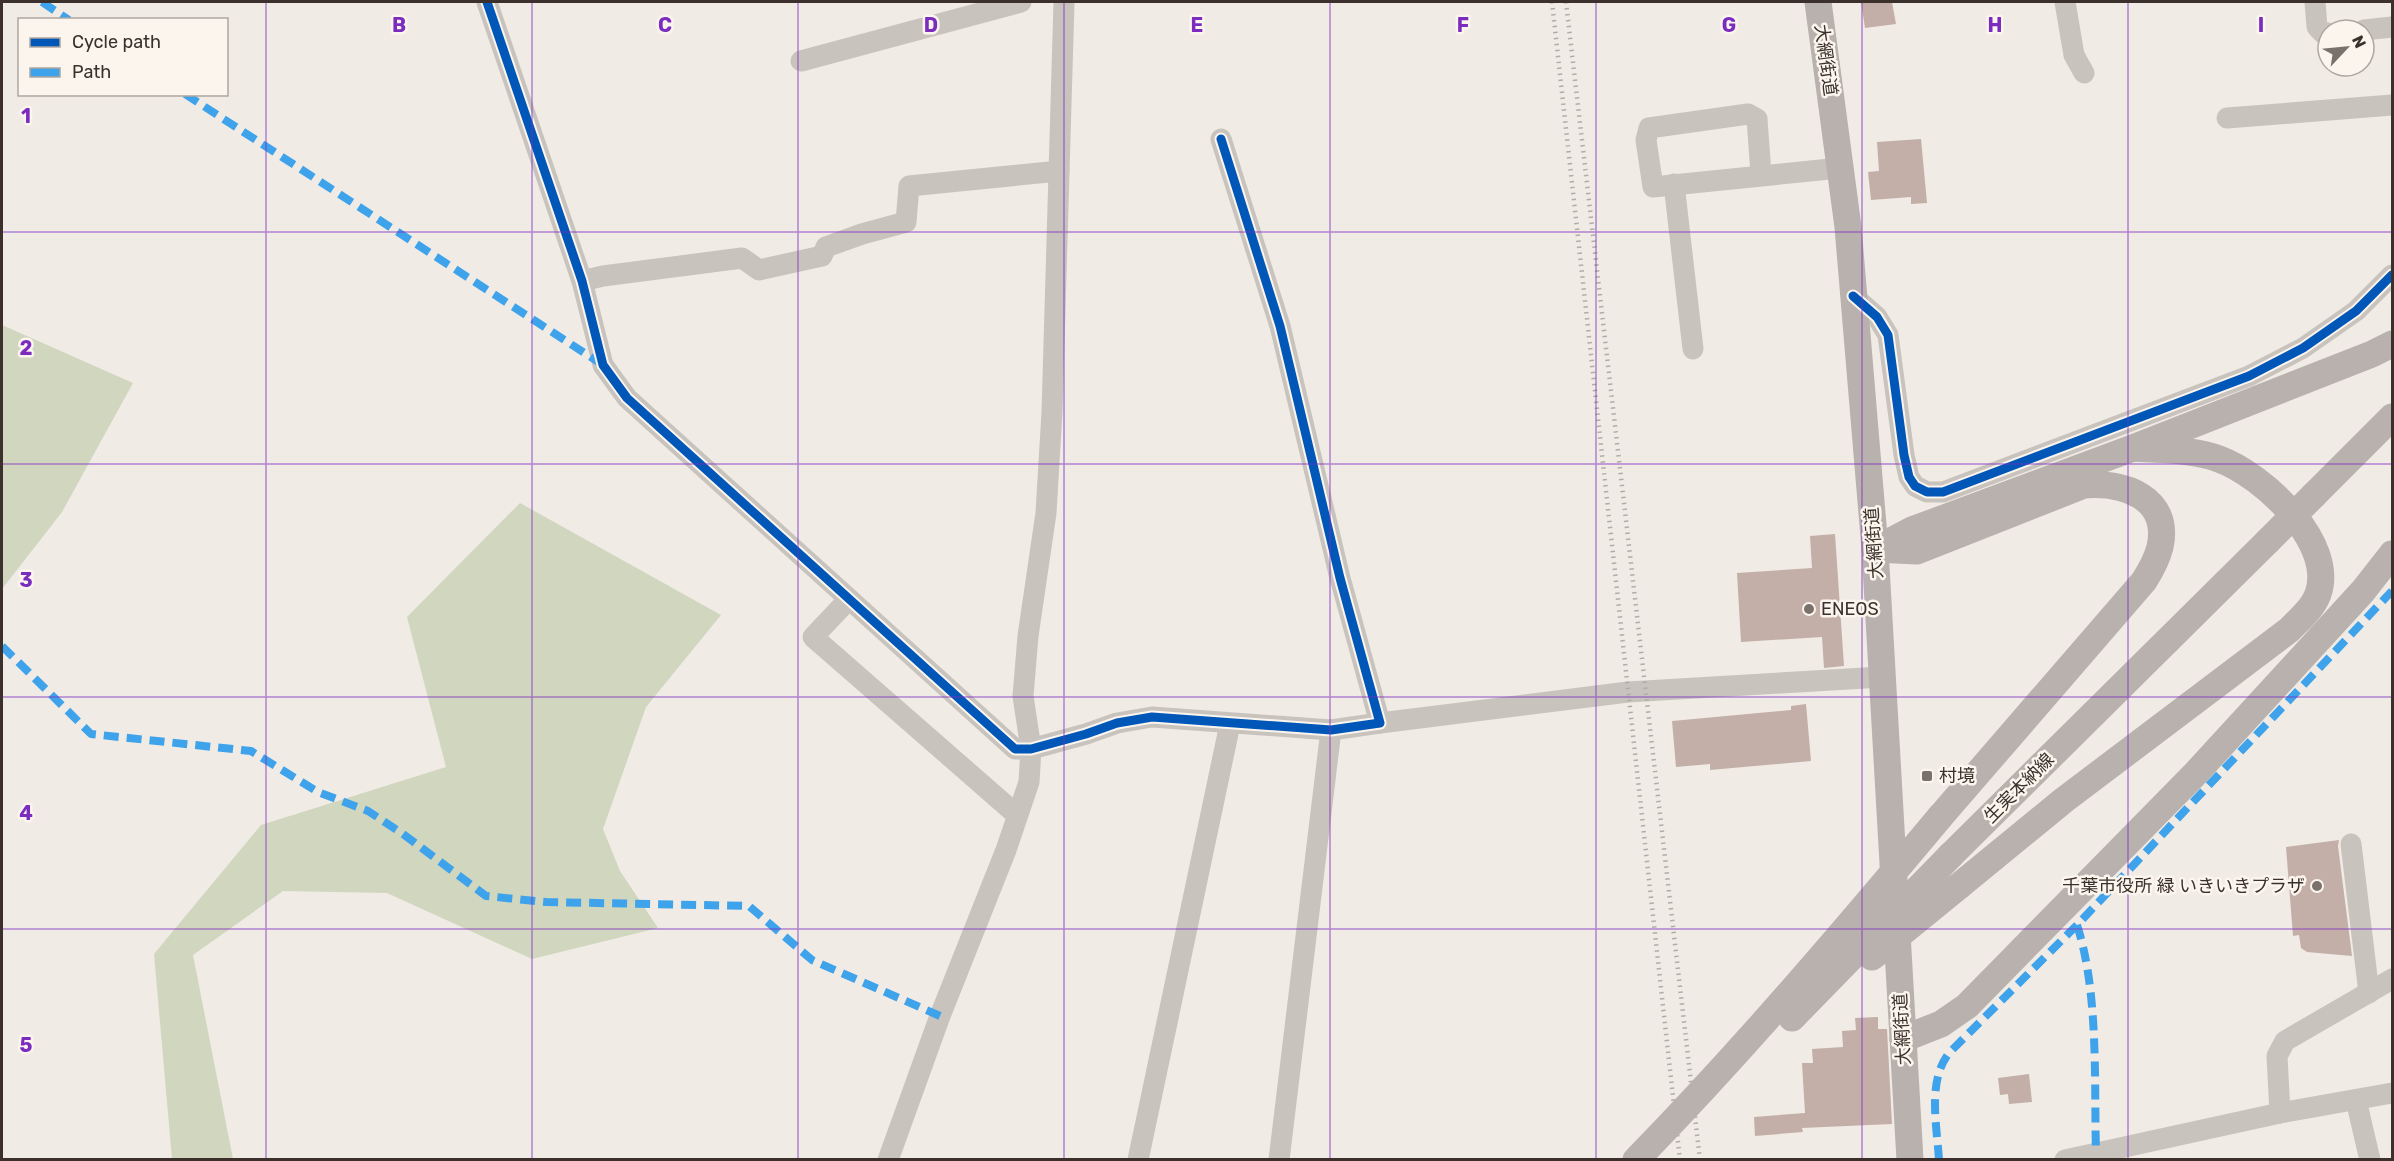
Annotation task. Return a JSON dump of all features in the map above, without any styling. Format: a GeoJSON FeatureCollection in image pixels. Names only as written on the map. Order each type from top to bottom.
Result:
{"type":"FeatureCollection","features":[{"type":"Feature","properties":{"kind":"main road","name":"大網街道"},"geometry":{"type":"LineString","coordinates":[[1818,2],[1848,227],[1875,549],[1910,1160]]}},
{"type":"Feature","properties":{"kind":"main road"},"geometry":{"type":"LineString","coordinates":[[1875,549],[1912,530],[2133,448],[2372,354],[2392,344]]}},
{"type":"Feature","properties":{"kind":"main road","name":"生実本納線"},"geometry":{"type":"LineString","coordinates":[[1644,1160],[1706,1106],[1951,855],[2392,417]]}},
{"type":"Feature","properties":{"kind":"main road"},"geometry":{"type":"LineString","coordinates":[[1790,1021],[2064,800],[2289,630],[2308,611],[2318,595],[2321,580],[2319,559],[2313,542],[2279,501],[2256,481],[2242,470],[2220,459],[2182,451],[2133,448]]}},
{"type":"Feature","properties":{"kind":"main road"},"geometry":{"type":"LineString","coordinates":[[1636,1160],[1744,1046],[2144,581],[2155,562],[2162,532],[2158,515],[2138,493],[2123,486],[2104,483],[2084,485],[1917,551],[1875,549]]}},
{"type":"Feature","properties":{"kind":"main road"},"geometry":{"type":"LineString","coordinates":[[1903,1038],[1941,1024],[1966,1006],[2196,773],[2363,591],[2392,554]]}},
{"type":"Feature","properties":{"kind":"street"},"geometry":{"type":"LineString","coordinates":[[487,2],[582,281],[603,365],[627,398],[1015,749],[1031,749],[1117,723],[1152,717],[1331,730],[1628,692],[1882,677]]}},
{"type":"Feature","properties":{"kind":"street"},"geometry":{"type":"LineString","coordinates":[[801,61],[1021,2]]}},
{"type":"Feature","properties":{"kind":"street"},"geometry":{"type":"LineString","coordinates":[[888,1160],[940,1016],[1006,850],[1029,782],[1031,749],[1023,696],[1028,636],[1046,513],[1052,412],[1064,2]]}},
{"type":"Feature","properties":{"kind":"street"},"geometry":{"type":"LineString","coordinates":[[2065,2],[2074,55],[2084,73]]}},
{"type":"Feature","properties":{"kind":"street"},"geometry":{"type":"LineString","coordinates":[[2315,2],[2316,18]]}},
{"type":"Feature","properties":{"kind":"street"},"geometry":{"type":"LineString","coordinates":[[2376,29],[2392,27]]}},
{"type":"Feature","properties":{"kind":"street"},"geometry":{"type":"LineString","coordinates":[[2227,118],[2392,105]]}},
{"type":"Feature","properties":{"kind":"street"},"geometry":{"type":"LineString","coordinates":[[1761,174],[1757,119],[1748,114],[1649,128],[1646,140],[1653,186],[1840,168]]}},
{"type":"Feature","properties":{"kind":"street"},"geometry":{"type":"LineString","coordinates":[[1221,139],[1280,326],[1340,578],[1380,723]]}},
{"type":"Feature","properties":{"kind":"street"},"geometry":{"type":"LineString","coordinates":[[582,281],[603,276],[742,258],[759,270],[822,256],[826,247],[906,222],[909,186],[1059,171]]}},
{"type":"Feature","properties":{"kind":"street"},"geometry":{"type":"LineString","coordinates":[[1674,184],[1693,349]]}},
{"type":"Feature","properties":{"kind":"street"},"geometry":{"type":"LineString","coordinates":[[1853,296],[1876,317],[1888,335],[1909,477],[1915,486],[1927,492],[1944,492],[2250,376],[2303,348],[2355,310],[2392,275]]}},
{"type":"Feature","properties":{"kind":"street"},"geometry":{"type":"LineString","coordinates":[[849,599],[813,637],[1017,815]]}},
{"type":"Feature","properties":{"kind":"street"},"geometry":{"type":"LineString","coordinates":[[1138,1160],[1230,724]]}},
{"type":"Feature","properties":{"kind":"street"},"geometry":{"type":"LineString","coordinates":[[1279,1160],[1331,730]]}},
{"type":"Feature","properties":{"kind":"street"},"geometry":{"type":"LineString","coordinates":[[2351,844],[2369,993]]}},
{"type":"Feature","properties":{"kind":"street"},"geometry":{"type":"LineString","coordinates":[[2280,1113],[2277,1056],[2285,1041],[2392,979]]}},
{"type":"Feature","properties":{"kind":"street"},"geometry":{"type":"LineString","coordinates":[[2065,1160],[2280,1113],[2392,1093]]}},
{"type":"Feature","properties":{"kind":"street"},"geometry":{"type":"LineString","coordinates":[[2356,1101],[2370,1160]]}},
{"type":"Feature","properties":{"kind":"green space"},"geometry":{"type":"Polygon","coordinates":[[[2,325],[133,383],[62,512],[2,589],[2,325]]]}},
{"type":"Feature","properties":{"kind":"green space"},"geometry":{"type":"Polygon","coordinates":[[[520,503],[721,615],[646,707],[603,829],[620,871],[658,928],[532,959],[387,893],[283,891],[193,955],[233,1159],[172,1159],[154,954],[261,825],[446,767],[407,617],[520,503]]]}},
{"type":"Feature","properties":{"kind":"building"},"geometry":{"type":"Polygon","coordinates":[[[1861,2],[1892,2],[1896,24],[1865,28],[1861,2]]]}},
{"type":"Feature","properties":{"kind":"building"},"geometry":{"type":"Polygon","coordinates":[[[1921,139],[1927,203],[1911,204],[1911,197],[1871,200],[1868,172],[1879,171],[1877,142],[1921,139]]]}},
{"type":"Feature","properties":{"kind":"building"},"geometry":{"type":"Polygon","coordinates":[[[1835,534],[1844,666],[1824,668],[1822,637],[1741,642],[1737,573],[1812,568],[1810,536],[1835,534]]]}},
{"type":"Feature","properties":{"kind":"building"},"geometry":{"type":"Polygon","coordinates":[[[1806,704],[1811,761],[1710,770],[1710,764],[1676,767],[1672,721],[1791,710],[1791,706],[1806,704]]]}},
{"type":"Feature","properties":{"kind":"building","name":"千葉市役所 緑 いきいきプラザ"},"geometry":{"type":"Polygon","coordinates":[[[2339,840],[2352,956],[2307,952],[2301,948],[2299,935],[2293,936],[2286,847],[2339,840]]]}},
{"type":"Feature","properties":{"kind":"building"},"geometry":{"type":"Polygon","coordinates":[[[1878,1017],[1878,1029],[1887,1029],[1892,1124],[1802,1128],[1803,1132],[1755,1136],[1754,1117],[1805,1113],[1802,1063],[1813,1063],[1812,1049],[1843,1047],[1842,1031],[1856,1030],[1855,1018],[1878,1017]]]}},
{"type":"Feature","properties":{"kind":"building"},"geometry":{"type":"Polygon","coordinates":[[[2029,1074],[2032,1102],[2009,1104],[2008,1094],[2000,1095],[1998,1078],[2029,1074]]]}},
{"type":"Feature","properties":{"kind":"railway"},"geometry":{"type":"LineString","coordinates":[[1552,2],[1680,1160]]}},
{"type":"Feature","properties":{"kind":"railway"},"geometry":{"type":"LineString","coordinates":[[1566,2],[1700,1160]]}},
{"type":"Feature","properties":{"kind":"marked path"},"geometry":{"type":"LineString","coordinates":[[42,2],[66,18]]}},
{"type":"Feature","properties":{"kind":"marked path"},"geometry":{"type":"LineString","coordinates":[[188,96],[603,365]]}},
{"type":"Feature","properties":{"kind":"marked path"},"geometry":{"type":"LineString","coordinates":[[1939,1160],[1935,1119],[1936,1090],[1942,1064],[1949,1053],[2077,925],[2392,591]]}},
{"type":"Feature","properties":{"kind":"marked path"},"geometry":{"type":"LineString","coordinates":[[2,646],[91,734],[251,751],[318,792],[368,811],[486,896],[546,902],[749,906],[812,960],[940,1016]]}},
{"type":"Feature","properties":{"kind":"marked path"},"geometry":{"type":"LineString","coordinates":[[2077,925],[2084,951],[2092,1008],[2096,1153]]}},
{"type":"Feature","properties":{"kind":"cycle path"},"geometry":{"type":"LineString","coordinates":[[487,2],[582,281],[603,365],[627,398],[1015,749],[1031,749],[1117,723],[1152,717],[1331,730],[1380,723],[1340,578],[1280,326],[1221,139]]}},
{"type":"Feature","properties":{"kind":"cycle path"},"geometry":{"type":"LineString","coordinates":[[1853,296],[1877,317],[1888,335],[1909,477],[1915,486],[1927,492],[1943,492],[2249,376],[2303,348],[2356,311],[2392,275]]}},
{"type":"Feature","properties":{"kind":"place","name":"ENEOS"},"geometry":{"type":"Point","coordinates":[1809,609]}},
{"type":"Feature","properties":{"kind":"place","name":"村境"},"geometry":{"type":"Point","coordinates":[1927,776]}},
{"type":"Feature","properties":{"kind":"place","name":"千葉市役所 緑 いきいきプラザ"},"geometry":{"type":"Point","coordinates":[2317,886]}}]}
